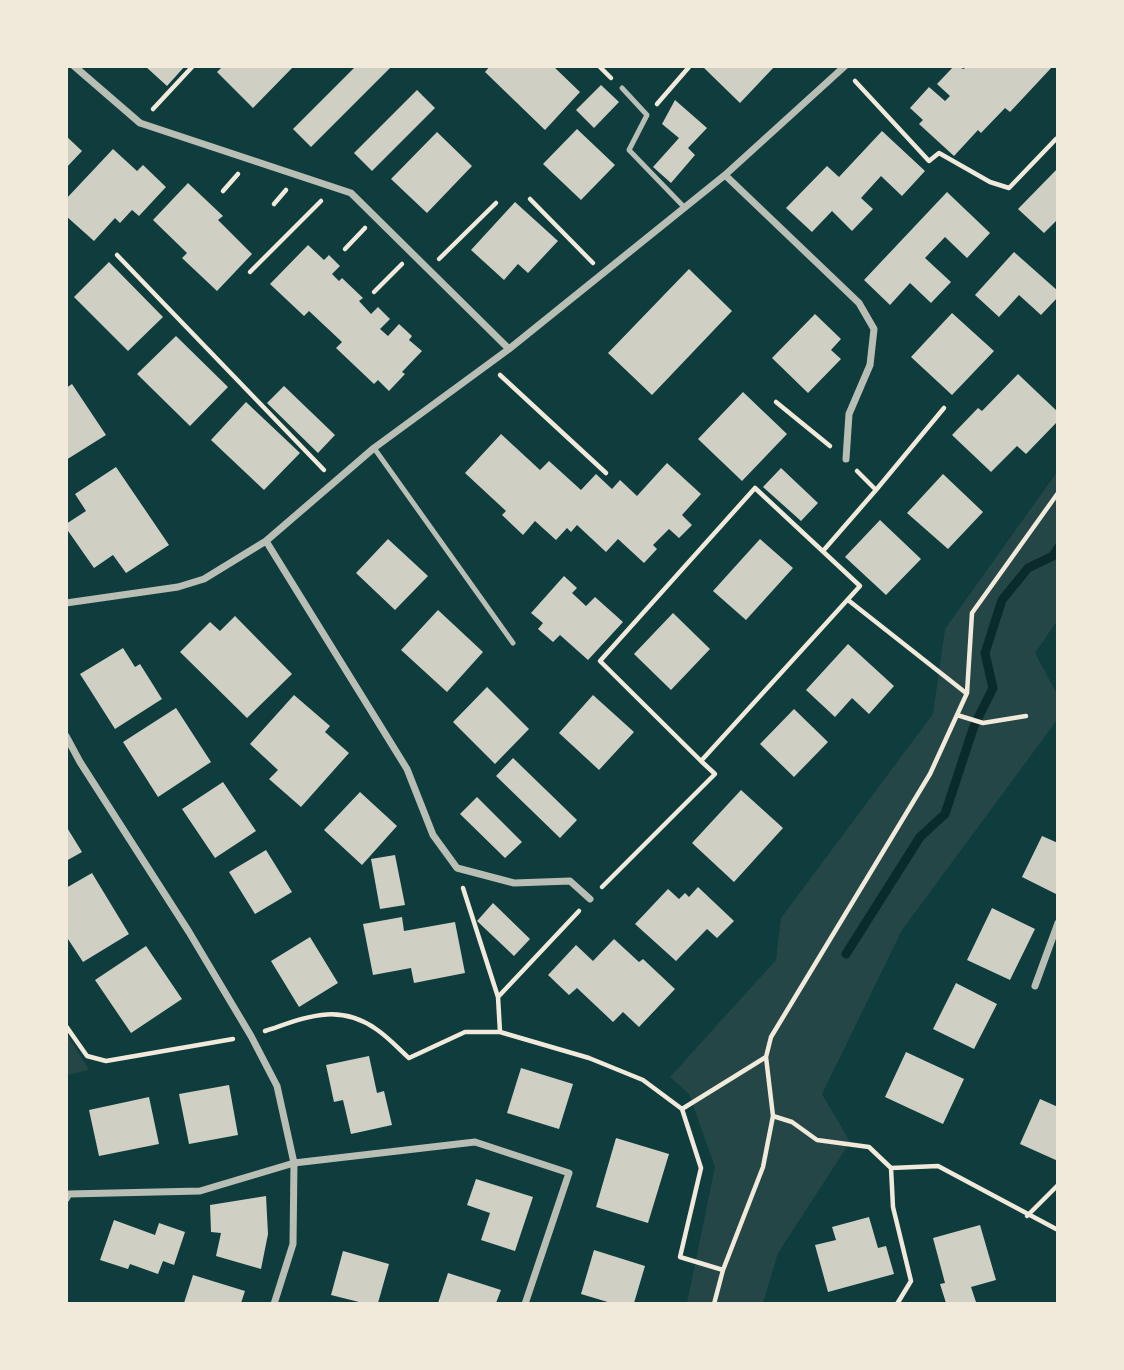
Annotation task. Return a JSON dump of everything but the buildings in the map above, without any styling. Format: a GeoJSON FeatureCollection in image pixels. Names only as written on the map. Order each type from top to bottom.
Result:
{"type":"FeatureCollection","features":[{"type":"Feature","properties":{"kind":"street"},"geometry":{"type":"LineString","coordinates":[[74,66],[140,123],[351,193],[509,349]]}},
{"type":"Feature","properties":{"kind":"street"},"geometry":{"type":"LineString","coordinates":[[66,603],[178,587],[204,579],[266,541],[374,448],[489,365],[685,208],[844,67]]}},
{"type":"Feature","properties":{"kind":"street"},"geometry":{"type":"LineString","coordinates":[[725,175],[859,303],[874,330],[870,365],[849,414],[846,459]]}},
{"type":"Feature","properties":{"kind":"street"},"geometry":{"type":"LineString","coordinates":[[266,541],[407,769],[433,835],[457,868],[513,883],[570,881],[590,899]]}},
{"type":"Feature","properties":{"kind":"street"},"geometry":{"type":"LineString","coordinates":[[66,736],[189,932],[251,1036],[277,1086],[294,1163],[293,1244],[274,1304]]}},
{"type":"Feature","properties":{"kind":"street"},"geometry":{"type":"LineString","coordinates":[[1035,986],[1058,923]]}},
{"type":"Feature","properties":{"kind":"street"},"geometry":{"type":"LineString","coordinates":[[66,1199],[69,1194],[200,1191],[294,1163],[475,1142],[569,1172],[525,1304]]}},
{"type":"Feature","properties":{"kind":"lane"},"geometry":{"type":"LineString","coordinates":[[622,88],[647,115],[629,150],[685,208]]}},
{"type":"Feature","properties":{"kind":"lane"},"geometry":{"type":"LineString","coordinates":[[374,448],[513,643]]}},
{"type":"Feature","properties":{"kind":"path"},"geometry":{"type":"LineString","coordinates":[[140,123],[193,66]]}},
{"type":"Feature","properties":{"kind":"path"},"geometry":{"type":"LineString","coordinates":[[647,115],[689,67]]}},
{"type":"Feature","properties":{"kind":"path"},"geometry":{"type":"LineString","coordinates":[[844,67],[929,161],[939,152],[990,183],[1009,188],[1056,139],[1058,141]]}},
{"type":"Feature","properties":{"kind":"path"},"geometry":{"type":"LineString","coordinates":[[250,272],[334,188]]}},
{"type":"Feature","properties":{"kind":"path"},"geometry":{"type":"LineString","coordinates":[[530,199],[603,273]]}},
{"type":"Feature","properties":{"kind":"path"},"geometry":{"type":"LineString","coordinates":[[428,269],[496,203]]}},
{"type":"Feature","properties":{"kind":"path"},"geometry":{"type":"LineString","coordinates":[[345,249],[375,217]]}},
{"type":"Feature","properties":{"kind":"path"},"geometry":{"type":"LineString","coordinates":[[374,292],[412,254]]}},
{"type":"Feature","properties":{"kind":"path"},"geometry":{"type":"LineString","coordinates":[[117,256],[335,481]]}},
{"type":"Feature","properties":{"kind":"path"},"geometry":{"type":"LineString","coordinates":[[489,365],[606,473]]}},
{"type":"Feature","properties":{"kind":"path"},"geometry":{"type":"LineString","coordinates":[[776,402],[846,459],[876,491]]}},
{"type":"Feature","properties":{"kind":"path"},"geometry":{"type":"LineString","coordinates":[[823,551],[944,408]]}},
{"type":"Feature","properties":{"kind":"path"},"geometry":{"type":"LineString","coordinates":[[498,997],[590,899],[715,774],[701,761],[600,661],[755,488],[860,586],[701,761]]}},
{"type":"Feature","properties":{"kind":"path"},"geometry":{"type":"LineString","coordinates":[[714,1304],[723,1270],[763,1167],[773,1116],[766,1057],[771,1037],[930,774],[967,693],[972,613],[1058,493]]}},
{"type":"Feature","properties":{"kind":"path"},"geometry":{"type":"LineString","coordinates":[[848,600],[967,693]]}},
{"type":"Feature","properties":{"kind":"path"},"geometry":{"type":"LineString","coordinates":[[957,715],[983,723],[1026,716]]}},
{"type":"Feature","properties":{"kind":"path"},"geometry":{"type":"LineString","coordinates":[[457,868],[498,997],[500,1032]]}},
{"type":"Feature","properties":{"kind":"path"},"geometry":{"type":"LineString","coordinates":[[66,1026],[87,1056],[106,1061],[251,1036],[312,1016],[348,1014],[376,1029],[409,1058],[465,1032],[500,1032],[589,1058],[643,1080],[682,1109],[701,1168],[680,1257],[723,1270]]}},
{"type":"Feature","properties":{"kind":"path"},"geometry":{"type":"LineString","coordinates":[[682,1109],[766,1057]]}},
{"type":"Feature","properties":{"kind":"path"},"geometry":{"type":"LineString","coordinates":[[773,1116],[792,1122],[817,1140],[869,1147],[891,1168],[893,1207],[911,1281],[897,1304]]}},
{"type":"Feature","properties":{"kind":"path"},"geometry":{"type":"LineString","coordinates":[[891,1168],[938,1166],[1027,1216],[1058,1230]]}},
{"type":"Feature","properties":{"kind":"path"},"geometry":{"type":"LineString","coordinates":[[1027,1216],[1058,1185]]}},
{"type":"Feature","properties":{"kind":"shaded area"},"geometry":{"type":"Polygon","coordinates":[[[1057,472],[1057,621],[1035,653],[1057,694],[1057,720],[902,930],[822,1094],[850,1142],[778,1253],[763,1303],[687,1303],[715,1167],[689,1094],[670,1077],[776,960],[781,918],[933,714],[945,629],[1057,472]]]}},
{"type":"Feature","properties":{"kind":"shaded area"},"geometry":{"type":"Polygon","coordinates":[[[67,1034],[89,1070],[67,1075],[67,1034]]]}},
{"type":"Feature","properties":{"kind":"waterway"},"geometry":{"type":"LineString","coordinates":[[846,954],[920,837],[945,814],[974,726],[993,688],[985,653],[1002,600],[1028,568],[1053,556],[1058,548]]}}]}
